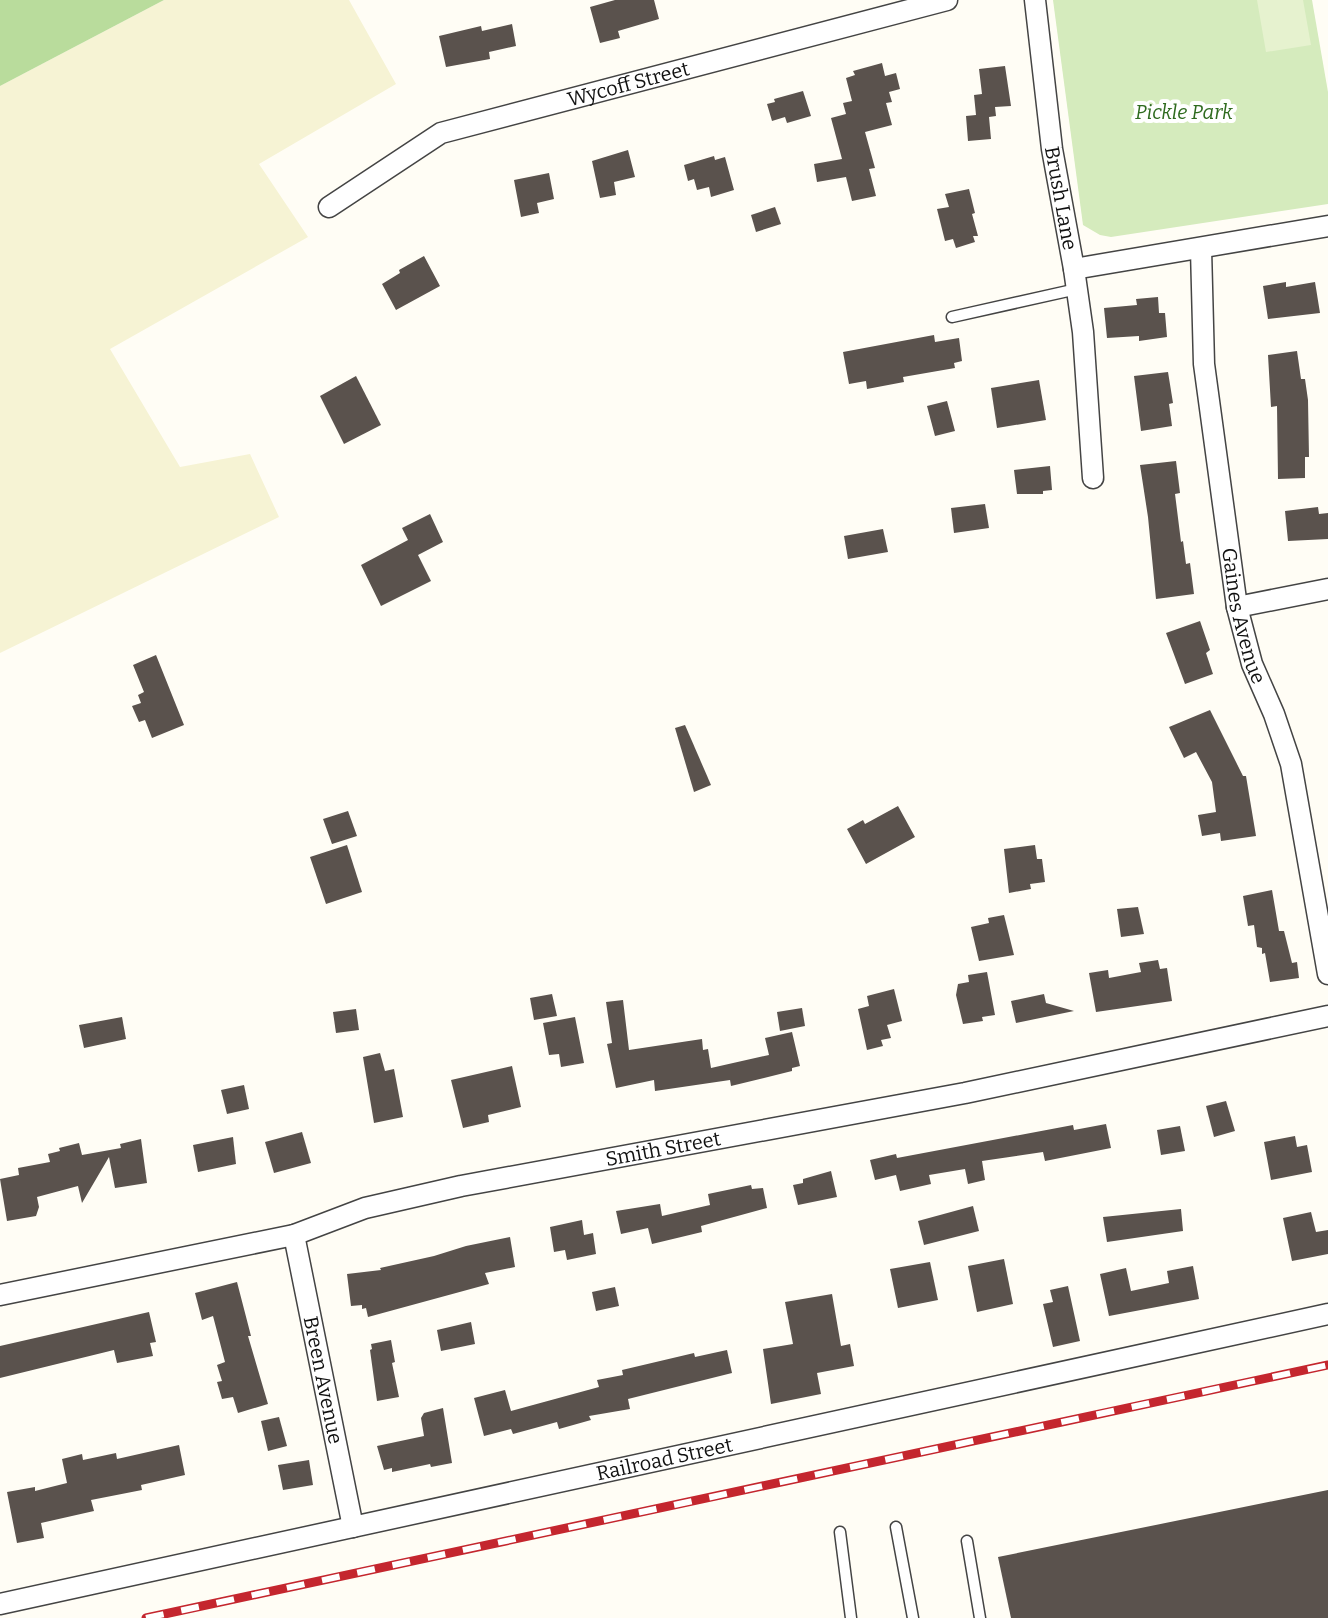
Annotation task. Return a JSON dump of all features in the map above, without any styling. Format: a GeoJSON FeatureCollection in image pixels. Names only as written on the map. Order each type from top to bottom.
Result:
{"type":"FeatureCollection","features":[{"type":"Feature","properties":{"kind":"street","name":"Wycoff Street"},"geometry":{"type":"LineString","coordinates":[[329,207],[441,133],[947,0]]}},
{"type":"Feature","properties":{"kind":"street","name":"Brush Lane"},"geometry":{"type":"LineString","coordinates":[[1035,0],[1052,149],[1075,279],[1201,249],[1328,226]]}},
{"type":"Feature","properties":{"kind":"street","name":"Gaines Avenue"},"geometry":{"type":"LineString","coordinates":[[1201,249],[1204,364],[1237,607],[1252,664],[1291,764],[1328,974]]}},
{"type":"Feature","properties":{"kind":"street"},"geometry":{"type":"LineString","coordinates":[[1075,279],[1083,332],[1093,478]]}},
{"type":"Feature","properties":{"kind":"street"},"geometry":{"type":"LineString","coordinates":[[1237,607],[1328,589]]}},
{"type":"Feature","properties":{"kind":"street","name":"Smith Street"},"geometry":{"type":"LineString","coordinates":[[0,1295],[294,1235],[365,1208],[461,1186],[965,1093],[1328,1016]]}},
{"type":"Feature","properties":{"kind":"street","name":"Breen Avenue"},"geometry":{"type":"LineString","coordinates":[[294,1235],[353,1527]]}},
{"type":"Feature","properties":{"kind":"street","name":"Railroad Street"},"geometry":{"type":"LineString","coordinates":[[0,1604],[1328,1314]]}},
{"type":"Feature","properties":{"kind":"lane"},"geometry":{"type":"LineString","coordinates":[[952,317],[1075,279]]}},
{"type":"Feature","properties":{"kind":"lane"},"geometry":{"type":"LineString","coordinates":[[896,1527],[913,1618]]}},
{"type":"Feature","properties":{"kind":"lane"},"geometry":{"type":"LineString","coordinates":[[840,1532],[851,1618]]}},
{"type":"Feature","properties":{"kind":"lane"},"geometry":{"type":"LineString","coordinates":[[967,1541],[980,1618]]}},
{"type":"Feature","properties":{"kind":"shaded area"},"geometry":{"type":"Polygon","coordinates":[[[164,0],[349,0],[396,84],[259,164],[308,237],[110,349],[180,467],[250,454],[279,517],[0,653],[0,86],[164,0]]]}},
{"type":"Feature","properties":{"kind":"green space"},"geometry":{"type":"Polygon","coordinates":[[[0,0],[164,0],[0,86],[0,0]]]}},
{"type":"Feature","properties":{"kind":"green space","name":"Pickle Park"},"geometry":{"type":"Polygon","coordinates":[[[1053,0],[1312,0],[1328,92],[1328,204],[1111,237],[1100,235],[1083,225],[1053,0]]]}},
{"type":"Feature","properties":{"kind":"green space"},"geometry":{"type":"Polygon","coordinates":[[[1257,0],[1303,0],[1311,45],[1266,52],[1257,0]]]}},
{"type":"Feature","properties":{"kind":"building"},"geometry":{"type":"Polygon","coordinates":[[[615,0],[654,0],[659,19],[618,31],[620,38],[600,43],[590,7],[615,0]]]}},
{"type":"Feature","properties":{"kind":"building"},"geometry":{"type":"Polygon","coordinates":[[[512,24],[516,46],[489,52],[490,59],[446,67],[439,36],[481,26],[482,31],[512,24]]]}},
{"type":"Feature","properties":{"kind":"building"},"geometry":{"type":"Polygon","coordinates":[[[882,63],[885,76],[896,73],[900,89],[889,92],[892,102],[886,103],[892,125],[865,132],[875,168],[869,169],[876,196],[852,201],[846,177],[817,182],[814,164],[842,159],[831,118],[846,114],[843,103],[852,101],[846,78],[855,75],[853,71],[882,63]]]}},
{"type":"Feature","properties":{"kind":"building"},"geometry":{"type":"Polygon","coordinates":[[[1005,66],[1011,106],[995,107],[996,116],[989,117],[991,139],[968,141],[966,116],[976,115],[974,95],[982,94],[979,69],[1005,66]]]}},
{"type":"Feature","properties":{"kind":"building"},"geometry":{"type":"Polygon","coordinates":[[[803,91],[811,116],[787,123],[785,117],[772,121],[767,104],[803,91]]]}},
{"type":"Feature","properties":{"kind":"building"},"geometry":{"type":"Polygon","coordinates":[[[628,150],[635,177],[614,182],[616,195],[600,198],[592,161],[628,150]]]}},
{"type":"Feature","properties":{"kind":"building"},"geometry":{"type":"Polygon","coordinates":[[[714,156],[715,160],[725,157],[734,190],[711,197],[709,187],[697,190],[694,179],[688,181],[684,165],[714,156]]]}},
{"type":"Feature","properties":{"kind":"building"},"geometry":{"type":"Polygon","coordinates":[[[549,173],[554,199],[537,203],[539,213],[521,217],[514,180],[549,173]]]}},
{"type":"Feature","properties":{"kind":"building"},"geometry":{"type":"Polygon","coordinates":[[[969,189],[978,236],[973,236],[975,242],[956,248],[953,239],[945,241],[937,209],[949,207],[945,194],[969,189]]]}},
{"type":"Feature","properties":{"kind":"building"},"geometry":{"type":"Polygon","coordinates":[[[775,207],[781,224],[756,232],[751,215],[775,207]]]}},
{"type":"Feature","properties":{"kind":"building"},"geometry":{"type":"Polygon","coordinates":[[[424,256],[440,286],[396,310],[382,284],[424,256]]]}},
{"type":"Feature","properties":{"kind":"building"},"geometry":{"type":"Polygon","coordinates":[[[1286,282],[1286,287],[1315,282],[1320,313],[1268,319],[1263,286],[1286,282]]]}},
{"type":"Feature","properties":{"kind":"building"},"geometry":{"type":"Polygon","coordinates":[[[1158,297],[1159,313],[1165,313],[1167,337],[1139,341],[1139,336],[1107,338],[1104,308],[1137,305],[1136,299],[1158,297]]]}},
{"type":"Feature","properties":{"kind":"building"},"geometry":{"type":"Polygon","coordinates":[[[934,335],[935,342],[959,338],[962,361],[954,363],[955,368],[903,377],[904,382],[867,389],[866,381],[849,384],[843,352],[934,335]]]}},
{"type":"Feature","properties":{"kind":"building"},"geometry":{"type":"Polygon","coordinates":[[[1297,351],[1308,400],[1309,457],[1305,457],[1305,478],[1278,479],[1277,406],[1271,407],[1268,355],[1297,351]]]}},
{"type":"Feature","properties":{"kind":"building"},"geometry":{"type":"Polygon","coordinates":[[[1168,372],[1173,403],[1169,404],[1172,426],[1141,431],[1134,376],[1168,372]]]}},
{"type":"Feature","properties":{"kind":"building"},"geometry":{"type":"Polygon","coordinates":[[[356,376],[381,425],[344,444],[320,396],[356,376]]]}},
{"type":"Feature","properties":{"kind":"building"},"geometry":{"type":"Polygon","coordinates":[[[1039,380],[1046,420],[997,428],[991,388],[1039,380]]]}},
{"type":"Feature","properties":{"kind":"building"},"geometry":{"type":"Polygon","coordinates":[[[947,401],[955,431],[935,436],[927,406],[947,401]]]}},
{"type":"Feature","properties":{"kind":"building"},"geometry":{"type":"Polygon","coordinates":[[[1176,461],[1180,493],[1175,494],[1181,542],[1186,564],[1190,563],[1194,594],[1156,599],[1140,465],[1176,461]]]}},
{"type":"Feature","properties":{"kind":"building"},"geometry":{"type":"Polygon","coordinates":[[[1050,466],[1052,490],[1043,491],[1043,494],[1017,494],[1014,470],[1050,466]]]}},
{"type":"Feature","properties":{"kind":"building"},"geometry":{"type":"Polygon","coordinates":[[[985,504],[989,528],[954,533],[951,508],[985,504]]]}},
{"type":"Feature","properties":{"kind":"building"},"geometry":{"type":"Polygon","coordinates":[[[1318,507],[1319,514],[1328,513],[1328,539],[1288,541],[1285,511],[1318,507]]]}},
{"type":"Feature","properties":{"kind":"building"},"geometry":{"type":"Polygon","coordinates":[[[430,514],[443,542],[418,555],[431,581],[381,606],[361,565],[408,540],[402,528],[430,514]]]}},
{"type":"Feature","properties":{"kind":"building"},"geometry":{"type":"Polygon","coordinates":[[[883,529],[888,552],[848,559],[844,536],[883,529]]]}},
{"type":"Feature","properties":{"kind":"building"},"geometry":{"type":"Polygon","coordinates":[[[1200,621],[1210,650],[1206,653],[1213,674],[1185,684],[1166,633],[1200,621]]]}},
{"type":"Feature","properties":{"kind":"building"},"geometry":{"type":"Polygon","coordinates":[[[156,655],[184,725],[152,738],[145,720],[139,722],[132,706],[141,703],[138,695],[144,692],[133,665],[156,655]]]}},
{"type":"Feature","properties":{"kind":"building"},"geometry":{"type":"Polygon","coordinates":[[[1210,710],[1243,776],[1246,776],[1256,836],[1221,841],[1220,833],[1202,836],[1198,815],[1216,812],[1212,782],[1196,752],[1184,758],[1169,727],[1210,710]]]}},
{"type":"Feature","properties":{"kind":"building"},"geometry":{"type":"Polygon","coordinates":[[[685,725],[711,785],[694,792],[675,728],[685,725]]]}},
{"type":"Feature","properties":{"kind":"building"},"geometry":{"type":"Polygon","coordinates":[[[898,806],[915,837],[866,864],[847,829],[863,820],[865,824],[898,806]]]}},
{"type":"Feature","properties":{"kind":"building"},"geometry":{"type":"Polygon","coordinates":[[[348,811],[357,836],[332,844],[323,819],[348,811]]]}},
{"type":"Feature","properties":{"kind":"building"},"geometry":{"type":"Polygon","coordinates":[[[347,845],[362,892],[326,904],[310,857],[347,845]]]}},
{"type":"Feature","properties":{"kind":"building"},"geometry":{"type":"Polygon","coordinates":[[[1035,845],[1037,859],[1042,859],[1045,882],[1030,884],[1031,889],[1009,893],[1004,849],[1035,845]]]}},
{"type":"Feature","properties":{"kind":"building"},"geometry":{"type":"Polygon","coordinates":[[[1272,890],[1279,931],[1284,931],[1292,963],[1297,962],[1299,978],[1270,982],[1265,953],[1262,954],[1262,948],[1257,947],[1254,925],[1248,926],[1243,896],[1272,890]]]}},
{"type":"Feature","properties":{"kind":"building"},"geometry":{"type":"Polygon","coordinates":[[[1138,907],[1144,934],[1121,937],[1117,909],[1138,907]]]}},
{"type":"Feature","properties":{"kind":"building"},"geometry":{"type":"Polygon","coordinates":[[[1004,915],[1014,955],[979,961],[971,927],[989,923],[988,918],[1004,915]]]}},
{"type":"Feature","properties":{"kind":"building"},"geometry":{"type":"Polygon","coordinates":[[[1158,960],[1160,969],[1167,968],[1172,1001],[1096,1012],[1089,973],[1108,970],[1109,978],[1141,972],[1139,963],[1158,960]]]}},
{"type":"Feature","properties":{"kind":"building"},"geometry":{"type":"Polygon","coordinates":[[[987,972],[995,1015],[982,1017],[983,1021],[963,1024],[956,995],[958,984],[969,982],[968,975],[987,972]]]}},
{"type":"Feature","properties":{"kind":"building"},"geometry":{"type":"Polygon","coordinates":[[[894,989],[902,1021],[887,1025],[891,1038],[881,1040],[883,1046],[867,1050],[858,1009],[869,1006],[867,996],[894,989]]]}},
{"type":"Feature","properties":{"kind":"building"},"geometry":{"type":"Polygon","coordinates":[[[552,994],[557,1016],[534,1020],[530,998],[552,994]]]}},
{"type":"Feature","properties":{"kind":"building"},"geometry":{"type":"Polygon","coordinates":[[[1044,994],[1046,1003],[1074,1011],[1016,1023],[1011,1001],[1044,994]]]}},
{"type":"Feature","properties":{"kind":"building"},"geometry":{"type":"Polygon","coordinates":[[[623,1000],[629,1050],[702,1039],[703,1050],[708,1049],[711,1068],[769,1055],[765,1038],[792,1032],[800,1066],[792,1068],[792,1071],[731,1086],[730,1080],[655,1091],[654,1080],[616,1088],[607,1044],[612,1043],[606,1002],[623,1000]]]}},
{"type":"Feature","properties":{"kind":"building"},"geometry":{"type":"Polygon","coordinates":[[[802,1008],[805,1026],[780,1031],[777,1012],[802,1008]]]}},
{"type":"Feature","properties":{"kind":"building"},"geometry":{"type":"Polygon","coordinates":[[[356,1009],[359,1030],[336,1033],[333,1012],[356,1009]]]}},
{"type":"Feature","properties":{"kind":"building"},"geometry":{"type":"Polygon","coordinates":[[[122,1017],[126,1039],[84,1048],[79,1025],[122,1017]]]}},
{"type":"Feature","properties":{"kind":"building"},"geometry":{"type":"Polygon","coordinates":[[[575,1017],[584,1063],[561,1067],[559,1054],[549,1055],[543,1023],[575,1017]]]}},
{"type":"Feature","properties":{"kind":"building"},"geometry":{"type":"Polygon","coordinates":[[[380,1053],[385,1071],[394,1069],[403,1117],[374,1123],[363,1057],[380,1053]]]}},
{"type":"Feature","properties":{"kind":"building"},"geometry":{"type":"Polygon","coordinates":[[[512,1066],[521,1107],[488,1115],[489,1122],[463,1128],[451,1080],[512,1066]]]}},
{"type":"Feature","properties":{"kind":"building"},"geometry":{"type":"Polygon","coordinates":[[[244,1085],[249,1109],[227,1114],[221,1090],[244,1085]]]}},
{"type":"Feature","properties":{"kind":"building"},"geometry":{"type":"Polygon","coordinates":[[[1226,1101],[1235,1131],[1214,1137],[1206,1106],[1226,1101]]]}},
{"type":"Feature","properties":{"kind":"building"},"geometry":{"type":"Polygon","coordinates":[[[1106,1124],[1111,1148],[1045,1161],[1043,1152],[982,1161],[985,1180],[968,1184],[965,1169],[929,1175],[931,1184],[900,1191],[896,1175],[875,1180],[870,1160],[896,1154],[897,1158],[1073,1125],[1074,1130],[1106,1124]]]}},
{"type":"Feature","properties":{"kind":"building"},"geometry":{"type":"Polygon","coordinates":[[[1180,1126],[1185,1151],[1161,1155],[1157,1130],[1180,1126]]]}},
{"type":"Feature","properties":{"kind":"building"},"geometry":{"type":"Polygon","coordinates":[[[302,1132],[311,1163],[274,1173],[265,1142],[302,1132]]]}},
{"type":"Feature","properties":{"kind":"building"},"geometry":{"type":"Polygon","coordinates":[[[1295,1136],[1297,1147],[1307,1145],[1312,1172],[1271,1180],[1264,1142],[1295,1136]]]}},
{"type":"Feature","properties":{"kind":"building"},"geometry":{"type":"Polygon","coordinates":[[[233,1137],[236,1164],[198,1172],[193,1145],[233,1137]]]}},
{"type":"Feature","properties":{"kind":"building"},"geometry":{"type":"Polygon","coordinates":[[[141,1139],[147,1183],[115,1188],[109,1157],[82,1203],[78,1186],[37,1197],[39,1207],[36,1216],[7,1221],[0,1179],[19,1175],[18,1168],[50,1162],[48,1154],[60,1151],[59,1148],[79,1143],[82,1155],[121,1148],[120,1144],[141,1139]]]}},
{"type":"Feature","properties":{"kind":"building"},"geometry":{"type":"Polygon","coordinates":[[[831,1171],[837,1197],[798,1205],[793,1185],[831,1171]]]}},
{"type":"Feature","properties":{"kind":"building"},"geometry":{"type":"Polygon","coordinates":[[[751,1185],[752,1189],[763,1188],[767,1208],[701,1226],[702,1232],[652,1244],[648,1228],[621,1234],[616,1211],[660,1204],[662,1216],[710,1205],[708,1194],[751,1185]]]}},
{"type":"Feature","properties":{"kind":"building"},"geometry":{"type":"Polygon","coordinates":[[[973,1206],[979,1231],[924,1245],[918,1221],[973,1206]]]}},
{"type":"Feature","properties":{"kind":"building"},"geometry":{"type":"Polygon","coordinates":[[[1181,1209],[1183,1231],[1107,1242],[1103,1217],[1181,1209]]]}},
{"type":"Feature","properties":{"kind":"building"},"geometry":{"type":"Polygon","coordinates":[[[1311,1212],[1316,1232],[1328,1230],[1328,1254],[1292,1261],[1283,1218],[1311,1212]]]}},
{"type":"Feature","properties":{"kind":"building"},"geometry":{"type":"Polygon","coordinates":[[[582,1220],[584,1235],[593,1233],[596,1254],[567,1260],[565,1250],[554,1252],[550,1227],[582,1220]]]}},
{"type":"Feature","properties":{"kind":"building"},"geometry":{"type":"Polygon","coordinates":[[[510,1237],[515,1267],[485,1273],[489,1284],[368,1317],[362,1305],[351,1306],[347,1274],[381,1270],[510,1237]]]}},
{"type":"Feature","properties":{"kind":"building"},"geometry":{"type":"Polygon","coordinates":[[[1004,1259],[1013,1304],[977,1312],[968,1266],[1004,1259]]]}},
{"type":"Feature","properties":{"kind":"building"},"geometry":{"type":"Polygon","coordinates":[[[930,1262],[938,1300],[898,1308],[890,1269],[930,1262]]]}},
{"type":"Feature","properties":{"kind":"building"},"geometry":{"type":"Polygon","coordinates":[[[1193,1266],[1199,1299],[1109,1316],[1100,1274],[1126,1268],[1131,1291],[1169,1283],[1167,1271],[1193,1266]]]}},
{"type":"Feature","properties":{"kind":"building"},"geometry":{"type":"Polygon","coordinates":[[[237,1282],[251,1336],[248,1336],[268,1404],[238,1413],[233,1397],[222,1399],[217,1382],[222,1381],[217,1365],[225,1362],[213,1316],[202,1320],[195,1293],[237,1282]]]}},
{"type":"Feature","properties":{"kind":"building"},"geometry":{"type":"Polygon","coordinates":[[[1068,1286],[1080,1341],[1053,1347],[1043,1304],[1053,1302],[1050,1290],[1068,1286]]]}},
{"type":"Feature","properties":{"kind":"building"},"geometry":{"type":"Polygon","coordinates":[[[615,1287],[619,1306],[596,1311],[592,1292],[615,1287]]]}},
{"type":"Feature","properties":{"kind":"building"},"geometry":{"type":"Polygon","coordinates":[[[832,1294],[841,1346],[850,1344],[854,1366],[817,1373],[821,1394],[771,1404],[763,1349],[793,1344],[785,1302],[832,1294]]]}},
{"type":"Feature","properties":{"kind":"building"},"geometry":{"type":"Polygon","coordinates":[[[149,1312],[156,1342],[150,1343],[153,1356],[117,1363],[114,1350],[0,1378],[0,1346],[149,1312]]]}},
{"type":"Feature","properties":{"kind":"building"},"geometry":{"type":"Polygon","coordinates":[[[471,1322],[475,1344],[441,1351],[437,1330],[471,1322]]]}},
{"type":"Feature","properties":{"kind":"building"},"geometry":{"type":"Polygon","coordinates":[[[391,1340],[399,1397],[377,1401],[371,1344],[391,1340]]]}},
{"type":"Feature","properties":{"kind":"building"},"geometry":{"type":"Polygon","coordinates":[[[727,1350],[732,1373],[628,1399],[630,1409],[589,1416],[591,1420],[559,1429],[557,1422],[513,1434],[511,1429],[484,1436],[474,1398],[505,1390],[511,1411],[599,1387],[597,1380],[623,1375],[622,1370],[694,1353],[695,1357],[727,1350]]]}},
{"type":"Feature","properties":{"kind":"building"},"geometry":{"type":"Polygon","coordinates":[[[443,1408],[452,1463],[392,1472],[392,1468],[384,1470],[377,1446],[424,1436],[421,1418],[424,1413],[443,1408]]]}},
{"type":"Feature","properties":{"kind":"building"},"geometry":{"type":"Polygon","coordinates":[[[279,1417],[287,1446],[268,1451],[261,1421],[279,1417]]]}},
{"type":"Feature","properties":{"kind":"building"},"geometry":{"type":"Polygon","coordinates":[[[179,1445],[185,1475],[141,1485],[142,1490],[91,1500],[94,1511],[41,1523],[44,1538],[17,1543],[7,1492],[35,1487],[35,1491],[67,1483],[62,1459],[82,1454],[83,1460],[116,1453],[117,1459],[179,1445]]]}},
{"type":"Feature","properties":{"kind":"building"},"geometry":{"type":"Polygon","coordinates":[[[309,1460],[313,1485],[283,1490],[278,1465],[309,1460]]]}},
{"type":"Feature","properties":{"kind":"building"},"geometry":{"type":"Polygon","coordinates":[[[1328,1490],[1328,1618],[1011,1618],[998,1557],[1328,1490]]]}},
{"type":"Feature","properties":{"kind":"railway"},"geometry":{"type":"LineString","coordinates":[[146,1618],[1328,1365]]}}]}
